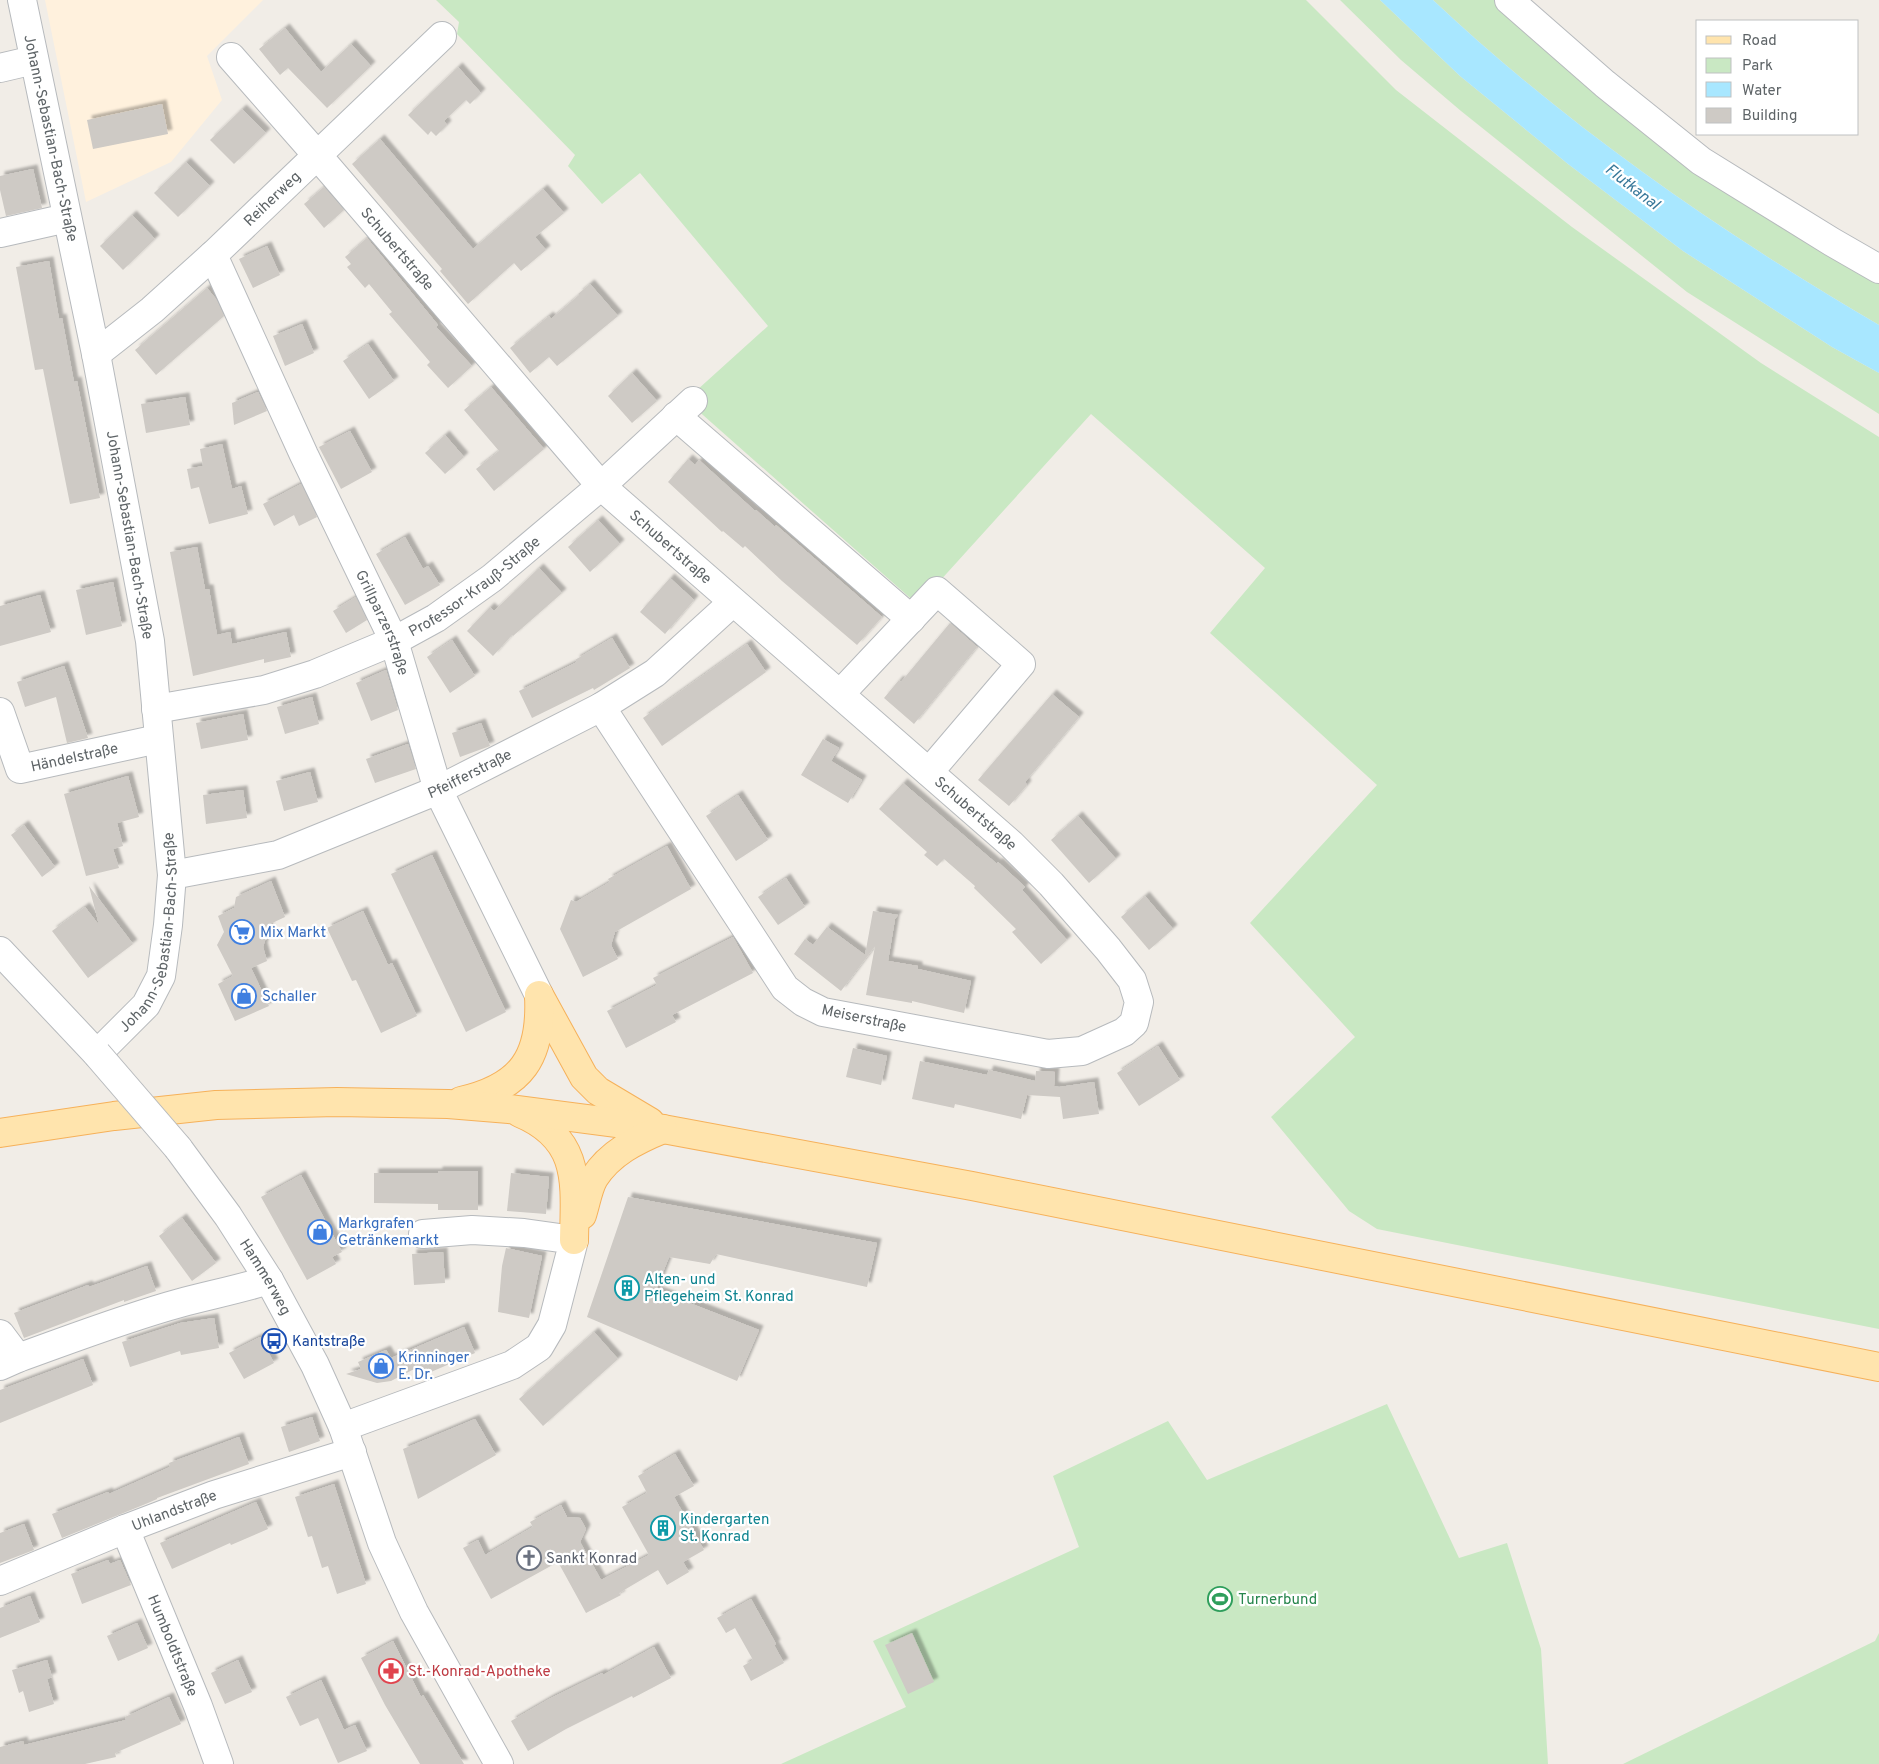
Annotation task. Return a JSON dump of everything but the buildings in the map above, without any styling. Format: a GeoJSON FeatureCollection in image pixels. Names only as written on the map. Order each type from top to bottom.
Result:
{"type":"FeatureCollection","features":[{"type":"Feature","properties":{"kind":"main road"},"geometry":{"type":"LineString","coordinates":[[448,1104],[480,1097],[514,1079],[527,1062],[538,1034],[539,995]]}},
{"type":"Feature","properties":{"kind":"main road"},"geometry":{"type":"LineString","coordinates":[[539,995],[584,1077],[598,1091],[663,1129]]}},
{"type":"Feature","properties":{"kind":"main road"},"geometry":{"type":"LineString","coordinates":[[0,1133],[114,1116],[216,1105],[337,1102],[448,1104],[509,1108],[663,1129],[972,1186],[1879,1367]]}},
{"type":"Feature","properties":{"kind":"main road"},"geometry":{"type":"LineString","coordinates":[[509,1108],[536,1120],[557,1138],[570,1159],[576,1184],[574,1240]]}},
{"type":"Feature","properties":{"kind":"main road"},"geometry":{"type":"LineString","coordinates":[[574,1240],[594,1179],[612,1155],[638,1140],[663,1129]]}},
{"type":"Feature","properties":{"kind":"street","name":"Johann-Sebastian-Bach-Straße"},"geometry":{"type":"LineString","coordinates":[[22,0],[96,354],[150,641],[172,875],[168,925],[160,976],[146,1005],[97,1054]]}},
{"type":"Feature","properties":{"kind":"street"},"geometry":{"type":"LineString","coordinates":[[1509,0],[1606,84],[1701,161],[1879,269]]}},
{"type":"Feature","properties":{"kind":"street","name":"Reiherweg"},"geometry":{"type":"LineString","coordinates":[[96,354],[152,310],[213,255],[442,36]]}},
{"type":"Feature","properties":{"kind":"street","name":"Schubertstraße"},"geometry":{"type":"LineString","coordinates":[[231,57],[601,486],[1011,844],[1050,884],[1108,949],[1132,980],[1139,1002]]}},
{"type":"Feature","properties":{"kind":"street"},"geometry":{"type":"LineString","coordinates":[[0,68],[34,60]]}},
{"type":"Feature","properties":{"kind":"street"},"geometry":{"type":"LineString","coordinates":[[0,233],[67,218]]}},
{"type":"Feature","properties":{"kind":"street","name":"Grillparzerstraße"},"geometry":{"type":"LineString","coordinates":[[213,255],[304,455],[394,641],[438,790],[539,995]]}},
{"type":"Feature","properties":{"kind":"street","name":"Professor-Krauß-Straße"},"geometry":{"type":"LineString","coordinates":[[156,709],[264,690],[316,674],[394,641],[436,618],[492,578],[601,486],[685,409],[911,619]]}},
{"type":"Feature","properties":{"kind":"street"},"geometry":{"type":"LineString","coordinates":[[840,694],[937,591],[1021,664],[929,772]]}},
{"type":"Feature","properties":{"kind":"street","name":"Pfeifferstraße"},"geometry":{"type":"LineString","coordinates":[[172,875],[278,855],[438,790],[601,707],[655,673],[733,602]]}},
{"type":"Feature","properties":{"kind":"street","name":"Meiserstraße"},"geometry":{"type":"LineString","coordinates":[[601,707],[785,988],[803,1002],[823,1012],[1048,1054],[1082,1051],[1124,1032],[1134,1023],[1139,1002]]}},
{"type":"Feature","properties":{"kind":"street","name":"Händelstraße"},"geometry":{"type":"LineString","coordinates":[[0,712],[20,768],[158,739]]}},
{"type":"Feature","properties":{"kind":"street","name":"Hammerweg"},"geometry":{"type":"LineString","coordinates":[[0,951],[97,1054],[178,1148],[228,1216],[269,1280],[315,1365],[348,1440],[382,1543],[410,1604],[498,1764]]}},
{"type":"Feature","properties":{"kind":"street"},"geometry":{"type":"LineString","coordinates":[[423,1234],[472,1230],[524,1233],[574,1240]]}},
{"type":"Feature","properties":{"kind":"street","name":"Uhlandstraße"},"geometry":{"type":"LineString","coordinates":[[0,1581],[348,1440],[512,1365],[538,1347],[552,1325],[574,1240]]}},
{"type":"Feature","properties":{"kind":"street"},"geometry":{"type":"LineString","coordinates":[[0,1334],[9,1362],[180,1303],[240,1290],[269,1280]]}},
{"type":"Feature","properties":{"kind":"street","name":"Humboldtstraße"},"geometry":{"type":"LineString","coordinates":[[126,1529],[198,1706],[219,1764]]}},
{"type":"Feature","properties":{"kind":"shaded area"},"geometry":{"type":"Polygon","coordinates":[[[45,0],[263,0],[207,56],[222,100],[171,162],[86,202],[45,0]]]}},
{"type":"Feature","properties":{"kind":"green space"},"geometry":{"type":"Polygon","coordinates":[[[436,0],[1306,0],[1396,90],[1572,227],[1761,363],[1879,437],[1879,1329],[1377,1229],[1349,1211],[1271,1117],[1355,1037],[1250,923],[1377,785],[1210,633],[1265,568],[1091,414],[917,604],[686,400],[768,326],[640,173],[602,204],[568,166],[575,155],[457,34],[459,22],[436,0]]]}},
{"type":"Feature","properties":{"kind":"green space"},"geometry":{"type":"Polygon","coordinates":[[[1340,0],[1380,0],[1460,76],[1568,164],[1683,251],[1832,347],[1879,373],[1879,414],[1687,292],[1461,111],[1401,60],[1340,0]]]}},
{"type":"Feature","properties":{"kind":"green space"},"geometry":{"type":"Polygon","coordinates":[[[1433,0],[1499,0],[1879,276],[1879,325],[1761,253],[1647,175],[1537,91],[1433,0]]]}},
{"type":"Feature","properties":{"kind":"green space","name":"Turnerbund"},"geometry":{"type":"Polygon","coordinates":[[[1387,1404],[1459,1558],[1507,1543],[1541,1649],[1548,1764],[781,1764],[906,1707],[873,1641],[1079,1547],[1053,1476],[1168,1421],[1207,1480],[1387,1404]]]}},
{"type":"Feature","properties":{"kind":"green space"},"geometry":{"type":"Polygon","coordinates":[[[1879,1633],[1879,1764],[1623,1764],[1875,1641],[1879,1633]]]}},
{"type":"Feature","properties":{"kind":"water","name":"Flutkanal"},"geometry":{"type":"Polygon","coordinates":[[[1380,0],[1433,0],[1537,91],[1647,175],[1761,253],[1879,325],[1879,373],[1832,347],[1683,251],[1568,164],[1460,76],[1380,0]]]}},
{"type":"Feature","properties":{"kind":"place","name":"Mix Markt"},"geometry":{"type":"Point","coordinates":[242,932]}},
{"type":"Feature","properties":{"kind":"place","name":"Schaller"},"geometry":{"type":"Point","coordinates":[244,996]}},
{"type":"Feature","properties":{"kind":"place","name":"Markgrafen Getränkemarkt"},"geometry":{"type":"Point","coordinates":[320,1232]}},
{"type":"Feature","properties":{"kind":"place","name":"Alten- und Pflegeheim St. Konrad"},"geometry":{"type":"Point","coordinates":[627,1288]}},
{"type":"Feature","properties":{"kind":"place","name":"Kantstraße"},"geometry":{"type":"Point","coordinates":[274,1341]}},
{"type":"Feature","properties":{"kind":"place","name":"Krinninger E. Dr."},"geometry":{"type":"Point","coordinates":[381,1366]}},
{"type":"Feature","properties":{"kind":"place","name":"Kindergarten St. Konrad"},"geometry":{"type":"Point","coordinates":[663,1528]}},
{"type":"Feature","properties":{"kind":"place","name":"Sankt Konrad"},"geometry":{"type":"Point","coordinates":[529,1558]}},
{"type":"Feature","properties":{"kind":"place","name":"Turnerbund"},"geometry":{"type":"Point","coordinates":[1220,1599]}},
{"type":"Feature","properties":{"kind":"place","name":"St.-Konrad-Apotheke"},"geometry":{"type":"Point","coordinates":[391,1671]}}]}
